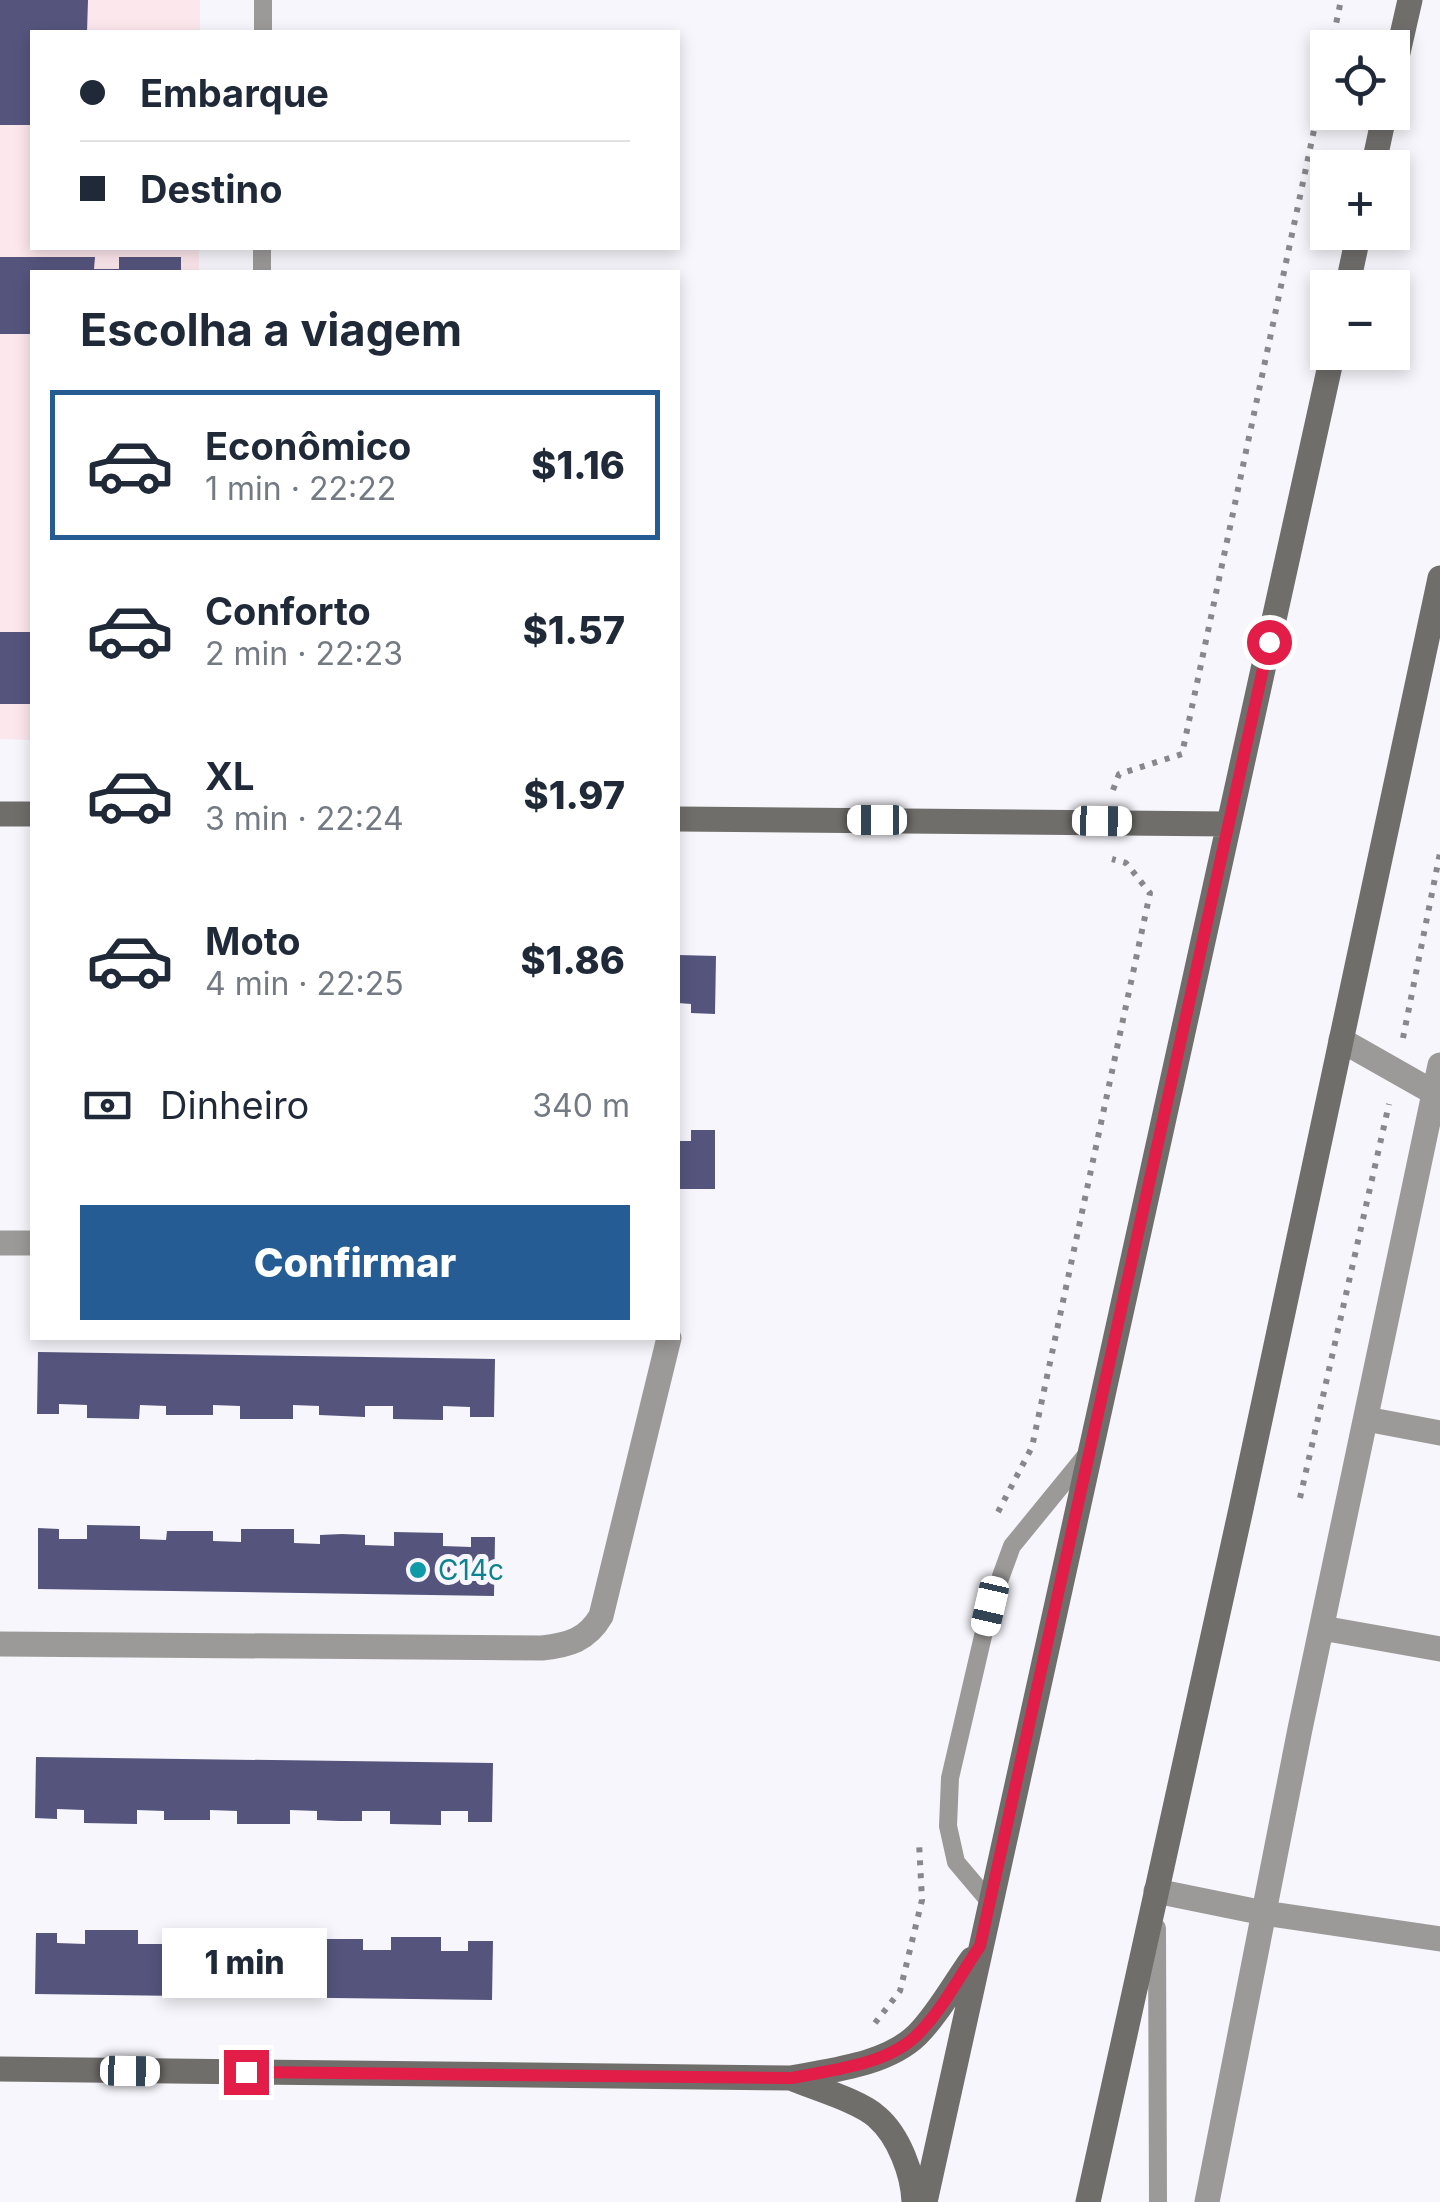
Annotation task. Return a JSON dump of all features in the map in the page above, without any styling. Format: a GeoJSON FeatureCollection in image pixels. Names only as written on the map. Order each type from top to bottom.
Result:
{"type":"FeatureCollection","features":[{"type":"Feature","properties":{"kind":"street"},"geometry":{"type":"LineString","coordinates":[[1403,30],[1410,0]]}},
{"type":"Feature","properties":{"kind":"street"},"geometry":{"type":"LineString","coordinates":[[925,2202],[1328,370]]}},
{"type":"Feature","properties":{"kind":"street"},"geometry":{"type":"LineString","coordinates":[[1088,2202],[1440,578]]}},
{"type":"Feature","properties":{"kind":"street"},"geometry":{"type":"LineString","coordinates":[[0,814],[30,814]]}},
{"type":"Feature","properties":{"kind":"street"},"geometry":{"type":"LineString","coordinates":[[680,819],[1229,824]]}},
{"type":"Feature","properties":{"kind":"street"},"geometry":{"type":"LineString","coordinates":[[1341,1040],[1437,1094]]}},
{"type":"Feature","properties":{"kind":"street"},"geometry":{"type":"LineString","coordinates":[[1207,2202],[1440,1065]]}},
{"type":"Feature","properties":{"kind":"street"},"geometry":{"type":"LineString","coordinates":[[0,1243],[30,1243]]}},
{"type":"Feature","properties":{"kind":"street"},"geometry":{"type":"LineString","coordinates":[[0,1644],[542,1648],[572,1644],[585,1637],[602,1616],[669,1340]]}},
{"type":"Feature","properties":{"kind":"street"},"geometry":{"type":"LineString","coordinates":[[1366,1420],[1440,1433]]}},
{"type":"Feature","properties":{"kind":"street"},"geometry":{"type":"LineString","coordinates":[[1322,1628],[1440,1650]]}},
{"type":"Feature","properties":{"kind":"street"},"geometry":{"type":"LineString","coordinates":[[1156,1892],[1264,1913],[1440,1939]]}},
{"type":"Feature","properties":{"kind":"street"},"geometry":{"type":"LineString","coordinates":[[0,2069],[792,2078],[866,2061],[894,2051],[915,2037],[980,1946]]}},
{"type":"Feature","properties":{"kind":"street"},"geometry":{"type":"LineString","coordinates":[[792,2078],[876,2115],[894,2138],[906,2165],[914,2202]]}},
{"type":"Feature","properties":{"kind":"lane"},"geometry":{"type":"LineString","coordinates":[[262,30],[263,0]]}},
{"type":"Feature","properties":{"kind":"lane"},"geometry":{"type":"LineString","coordinates":[[989,1901],[956,1862],[948,1826],[954,1759],[990,1606],[1012,1546],[1091,1449]]}},
{"type":"Feature","properties":{"kind":"lane"},"geometry":{"type":"LineString","coordinates":[[1156,1892],[1158,2202]]}},
{"type":"Feature","properties":{"kind":"path"},"geometry":{"type":"LineString","coordinates":[[1335,30],[1341,0]]}},
{"type":"Feature","properties":{"kind":"path"},"geometry":{"type":"LineString","coordinates":[[996,1515],[1032,1447],[1150,893],[1126,863],[1096,854],[1102,821],[1119,774],[1182,754],[1314,130]]}},
{"type":"Feature","properties":{"kind":"path"},"geometry":{"type":"LineString","coordinates":[[1300,1498],[1397,1072],[1440,854]]}},
{"type":"Feature","properties":{"kind":"path"},"geometry":{"type":"LineString","coordinates":[[866,2061],[874,2024],[900,1991],[922,1900],[918,1838]]}},
{"type":"Feature","properties":{"kind":"shaded area"},"geometry":{"type":"Polygon","coordinates":[[[0,0],[200,0],[200,30],[30,30],[30,250],[199,250],[199,270],[30,270],[30,740],[0,739],[0,0]]]}},
{"type":"Feature","properties":{"kind":"building"},"geometry":{"type":"Polygon","coordinates":[[[0,0],[88,0],[87,30],[30,30],[30,125],[0,125],[0,0]]]}},
{"type":"Feature","properties":{"kind":"building"},"geometry":{"type":"Polygon","coordinates":[[[0,257],[95,257],[94,269],[119,269],[119,257],[181,257],[181,270],[30,270],[30,334],[0,334],[0,257]]]}},
{"type":"Feature","properties":{"kind":"building"},"geometry":{"type":"Polygon","coordinates":[[[0,632],[30,632],[30,704],[0,704],[0,632]]]}},
{"type":"Feature","properties":{"kind":"building"},"geometry":{"type":"Polygon","coordinates":[[[680,955],[716,956],[715,1014],[691,1013],[691,1004],[680,1003],[680,955]]]}},
{"type":"Feature","properties":{"kind":"building"},"geometry":{"type":"Polygon","coordinates":[[[691,1130],[715,1130],[715,1189],[680,1189],[680,1141],[691,1141],[691,1130]]]}},
{"type":"Feature","properties":{"kind":"building"},"geometry":{"type":"Polygon","coordinates":[[[38,1352],[495,1359],[494,1417],[470,1417],[470,1407],[443,1406],[443,1420],[393,1419],[393,1406],[365,1406],[365,1417],[319,1415],[319,1406],[293,1405],[293,1419],[240,1419],[240,1406],[213,1405],[213,1415],[166,1415],[166,1406],[140,1405],[139,1419],[87,1418],[87,1405],[59,1404],[59,1414],[37,1414],[38,1352]]]}},
{"type":"Feature","properties":{"kind":"building"},"geometry":{"type":"Polygon","coordinates":[[[87,1525],[140,1526],[140,1539],[166,1540],[167,1531],[213,1531],[213,1541],[241,1542],[241,1529],[294,1529],[294,1543],[320,1544],[320,1535],[342,1534],[365,1535],[365,1545],[394,1546],[394,1532],[443,1533],[443,1546],[471,1547],[471,1537],[495,1537],[494,1596],[38,1589],[38,1528],[59,1529],[59,1539],[87,1539],[87,1525]]]}},
{"type":"Feature","properties":{"kind":"building"},"geometry":{"type":"Polygon","coordinates":[[[36,1757],[493,1763],[492,1822],[468,1822],[468,1811],[441,1811],[441,1825],[390,1824],[390,1811],[362,1811],[362,1821],[339,1821],[317,1820],[317,1811],[290,1810],[290,1824],[237,1824],[237,1811],[210,1810],[210,1820],[164,1820],[164,1811],[137,1810],[137,1824],[84,1823],[84,1810],[57,1809],[57,1819],[35,1818],[36,1757]]]}},
{"type":"Feature","properties":{"kind":"building"},"geometry":{"type":"Polygon","coordinates":[[[85,1930],[138,1930],[138,1944],[164,1944],[164,1936],[211,1936],[211,1946],[238,1947],[238,1933],[291,1934],[291,1948],[317,1948],[317,1939],[363,1939],[363,1950],[391,1950],[391,1937],[441,1937],[441,1951],[468,1951],[468,1941],[493,1941],[492,2000],[35,1994],[36,1933],[57,1933],[57,1943],[85,1944],[85,1930]]]}},
{"type":"Feature","properties":{"kind":"place","name":"C14c"},"geometry":{"type":"Point","coordinates":[418,1570]}},
{"type":"Feature","properties":{"kind":"route"},"geometry":{"type":"LineString","coordinates":[[246,2072],[792,2078],[844,2068],[894,2051],[927,2023],[980,1946],[1269,642]]}}]}
